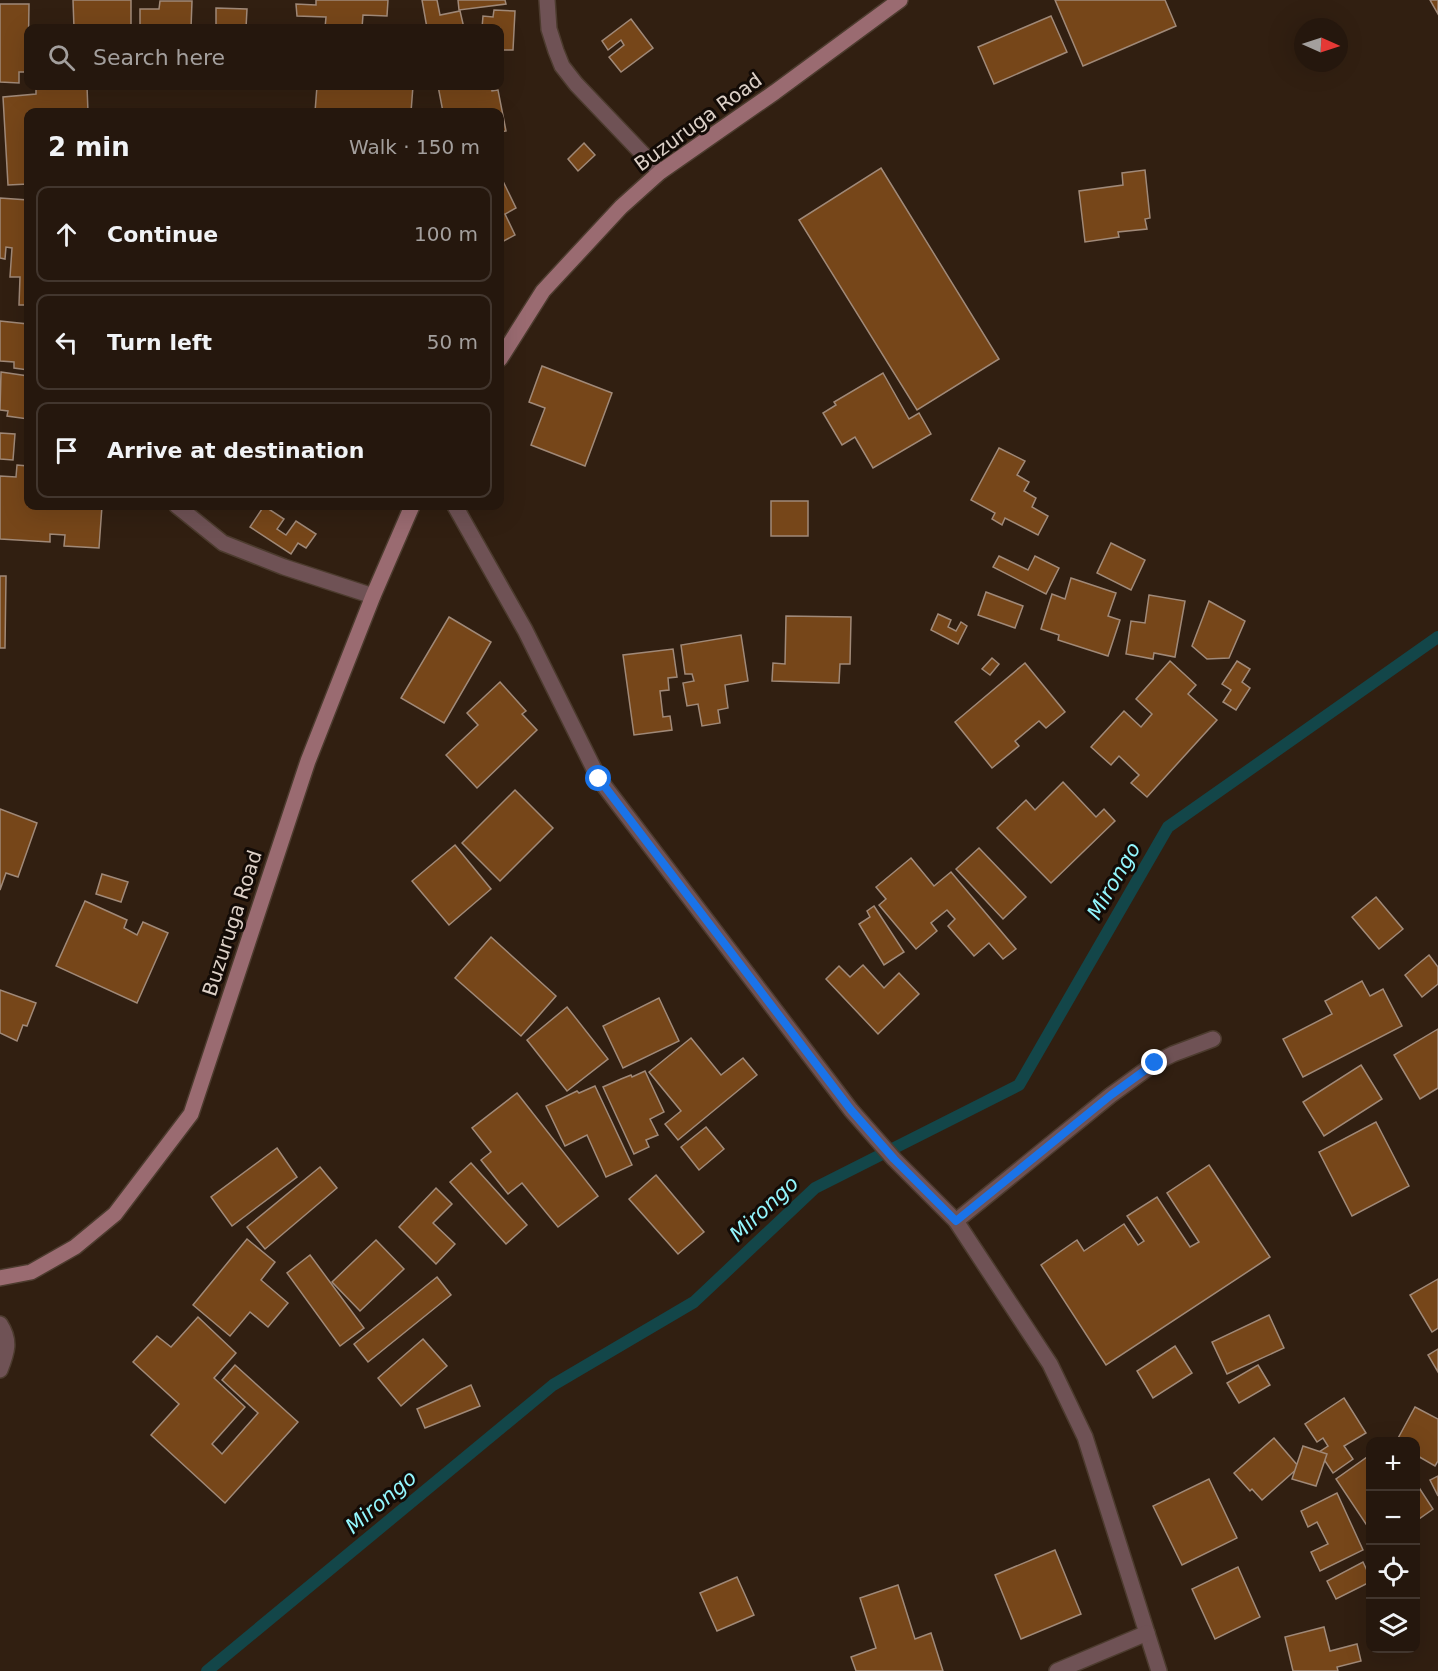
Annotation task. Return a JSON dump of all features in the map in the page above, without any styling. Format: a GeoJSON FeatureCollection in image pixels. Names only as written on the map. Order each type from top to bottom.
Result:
{"type":"FeatureCollection","features":[{"type":"Feature","properties":{"kind":"main road","name":"Buzuruga Road"},"geometry":{"type":"LineString","coordinates":[[504,353],[543,291],[621,207],[660,172],[775,92],[900,0]]}},
{"type":"Feature","properties":{"kind":"main road","name":"Buzuruga Road"},"geometry":{"type":"LineString","coordinates":[[0,1278],[31,1272],[75,1247],[115,1214],[191,1114],[308,761],[373,596],[410,510]]}},
{"type":"Feature","properties":{"kind":"street"},"geometry":{"type":"LineString","coordinates":[[547,0],[549,29],[562,66],[576,84],[660,172]]}},
{"type":"Feature","properties":{"kind":"street"},"geometry":{"type":"LineString","coordinates":[[182,510],[223,543],[284,567],[373,596]]}},
{"type":"Feature","properties":{"kind":"street"},"geometry":{"type":"LineString","coordinates":[[457,510],[525,630],[599,779],[851,1110],[894,1159],[956,1221],[1050,1364],[1085,1437],[1160,1671]]}},
{"type":"Feature","properties":{"kind":"street"},"geometry":{"type":"LineString","coordinates":[[956,1221],[1111,1095],[1155,1063],[1213,1039]]}},
{"type":"Feature","properties":{"kind":"street"},"geometry":{"type":"LineString","coordinates":[[0,1324],[7,1335],[6,1354],[0,1370]]}},
{"type":"Feature","properties":{"kind":"street"},"geometry":{"type":"LineString","coordinates":[[1057,1671],[1147,1633]]}},
{"type":"Feature","properties":{"kind":"building"},"geometry":{"type":"Polygon","coordinates":[[[73,0],[131,0],[131,24],[74,24],[73,0]]]}},
{"type":"Feature","properties":{"kind":"building"},"geometry":{"type":"Polygon","coordinates":[[[316,0],[388,0],[387,16],[363,15],[362,24],[325,24],[326,17],[297,16],[296,4],[316,5],[316,0]]]}},
{"type":"Feature","properties":{"kind":"building"},"geometry":{"type":"Polygon","coordinates":[[[422,0],[437,0],[440,15],[460,11],[463,24],[426,24],[422,0]]]}},
{"type":"Feature","properties":{"kind":"building"},"geometry":{"type":"Polygon","coordinates":[[[458,0],[505,0],[506,4],[459,10],[458,0]]]}},
{"type":"Feature","properties":{"kind":"building"},"geometry":{"type":"Polygon","coordinates":[[[1055,0],[1165,0],[1176,26],[1083,66],[1055,0]]]}},
{"type":"Feature","properties":{"kind":"building"},"geometry":{"type":"Polygon","coordinates":[[[1430,0],[1438,0],[1438,14],[1430,0]]]}},
{"type":"Feature","properties":{"kind":"building"},"geometry":{"type":"Polygon","coordinates":[[[160,1],[192,1],[191,24],[140,24],[140,9],[159,9],[160,1]]]}},
{"type":"Feature","properties":{"kind":"building"},"geometry":{"type":"Polygon","coordinates":[[[0,4],[29,4],[29,24],[24,24],[24,72],[19,72],[19,83],[0,82],[0,4]]]}},
{"type":"Feature","properties":{"kind":"building"},"geometry":{"type":"Polygon","coordinates":[[[216,8],[247,9],[246,24],[216,24],[216,8]]]}},
{"type":"Feature","properties":{"kind":"building"},"geometry":{"type":"Polygon","coordinates":[[[494,10],[515,11],[513,50],[504,50],[504,24],[482,24],[483,16],[493,17],[494,10]]]}},
{"type":"Feature","properties":{"kind":"building"},"geometry":{"type":"Polygon","coordinates":[[[1051,16],[1067,52],[994,84],[978,47],[1051,16]]]}},
{"type":"Feature","properties":{"kind":"building"},"geometry":{"type":"Polygon","coordinates":[[[631,19],[653,48],[621,72],[609,57],[624,45],[621,40],[608,50],[602,41],[631,19]]]}},
{"type":"Feature","properties":{"kind":"building"},"geometry":{"type":"Polygon","coordinates":[[[36,90],[87,90],[88,108],[24,108],[24,184],[8,185],[3,97],[36,94],[36,90]]]}},
{"type":"Feature","properties":{"kind":"building"},"geometry":{"type":"Polygon","coordinates":[[[317,90],[413,90],[411,108],[315,108],[317,90]]]}},
{"type":"Feature","properties":{"kind":"building"},"geometry":{"type":"Polygon","coordinates":[[[439,90],[498,90],[502,108],[442,108],[439,90]]]}},
{"type":"Feature","properties":{"kind":"building"},"geometry":{"type":"Polygon","coordinates":[[[584,143],[595,155],[578,171],[568,159],[584,143]]]}},
{"type":"Feature","properties":{"kind":"building"},"geometry":{"type":"Polygon","coordinates":[[[881,168],[999,359],[917,410],[799,220],[881,168]]]}},
{"type":"Feature","properties":{"kind":"building"},"geometry":{"type":"Polygon","coordinates":[[[1145,170],[1150,218],[1145,219],[1147,229],[1118,232],[1119,237],[1085,242],[1079,191],[1123,185],[1122,173],[1145,170]]]}},
{"type":"Feature","properties":{"kind":"building"},"geometry":{"type":"Polygon","coordinates":[[[504,183],[516,208],[505,214],[515,235],[504,241],[504,183]]]}},
{"type":"Feature","properties":{"kind":"building"},"geometry":{"type":"Polygon","coordinates":[[[0,198],[24,200],[24,305],[19,305],[20,277],[10,277],[12,248],[6,247],[5,259],[0,258],[0,198]]]}},
{"type":"Feature","properties":{"kind":"building"},"geometry":{"type":"Polygon","coordinates":[[[0,321],[24,324],[24,369],[14,368],[14,362],[0,361],[0,321]]]}},
{"type":"Feature","properties":{"kind":"building"},"geometry":{"type":"Polygon","coordinates":[[[542,366],[612,393],[585,466],[531,445],[545,408],[529,402],[542,366]]]}},
{"type":"Feature","properties":{"kind":"building"},"geometry":{"type":"Polygon","coordinates":[[[1,372],[24,375],[24,418],[7,416],[8,411],[0,410],[1,372]]]}},
{"type":"Feature","properties":{"kind":"building"},"geometry":{"type":"Polygon","coordinates":[[[883,373],[909,419],[919,413],[931,434],[873,468],[855,437],[842,445],[823,413],[836,405],[834,402],[883,373]]]}},
{"type":"Feature","properties":{"kind":"building"},"geometry":{"type":"Polygon","coordinates":[[[0,433],[15,434],[13,460],[0,459],[0,433]]]}},
{"type":"Feature","properties":{"kind":"building"},"geometry":{"type":"Polygon","coordinates":[[[999,448],[1025,461],[1017,475],[1029,482],[1024,491],[1036,498],[1032,507],[1048,516],[1038,535],[1005,518],[1002,525],[992,519],[995,513],[971,500],[999,448]]]}},
{"type":"Feature","properties":{"kind":"building"},"geometry":{"type":"Polygon","coordinates":[[[17,465],[24,466],[24,510],[102,510],[99,548],[64,546],[65,535],[50,534],[50,542],[0,539],[0,476],[16,477],[17,465]]]}},
{"type":"Feature","properties":{"kind":"building"},"geometry":{"type":"Polygon","coordinates":[[[771,501],[808,501],[808,536],[771,536],[771,501]]]}},
{"type":"Feature","properties":{"kind":"building"},"geometry":{"type":"Polygon","coordinates":[[[261,510],[270,510],[284,519],[277,529],[286,535],[296,521],[316,534],[306,548],[298,543],[291,554],[250,527],[261,510]]]}},
{"type":"Feature","properties":{"kind":"building"},"geometry":{"type":"Polygon","coordinates":[[[1111,543],[1145,560],[1131,590],[1097,573],[1111,543]]]}},
{"type":"Feature","properties":{"kind":"building"},"geometry":{"type":"Polygon","coordinates":[[[999,556],[1028,570],[1035,556],[1059,568],[1046,594],[993,567],[999,556]]]}},
{"type":"Feature","properties":{"kind":"building"},"geometry":{"type":"Polygon","coordinates":[[[0,576],[6,576],[5,648],[0,648],[0,576]]]}},
{"type":"Feature","properties":{"kind":"building"},"geometry":{"type":"Polygon","coordinates":[[[1071,578],[1116,593],[1108,616],[1120,620],[1108,656],[1058,640],[1059,635],[1041,629],[1052,594],[1065,599],[1071,578]]]}},
{"type":"Feature","properties":{"kind":"building"},"geometry":{"type":"Polygon","coordinates":[[[986,592],[1023,606],[1015,628],[978,615],[986,592]]]}},
{"type":"Feature","properties":{"kind":"building"},"geometry":{"type":"Polygon","coordinates":[[[1149,595],[1185,601],[1175,657],[1154,653],[1153,659],[1126,654],[1131,621],[1145,623],[1149,595]]]}},
{"type":"Feature","properties":{"kind":"building"},"geometry":{"type":"Polygon","coordinates":[[[1209,601],[1245,621],[1229,658],[1207,659],[1192,646],[1209,601]]]}},
{"type":"Feature","properties":{"kind":"building"},"geometry":{"type":"Polygon","coordinates":[[[938,614],[951,620],[948,627],[956,631],[961,622],[967,626],[958,644],[931,630],[938,614]]]}},
{"type":"Feature","properties":{"kind":"building"},"geometry":{"type":"Polygon","coordinates":[[[786,616],[851,617],[850,664],[840,664],[839,683],[772,681],[773,663],[785,664],[786,616]]]}},
{"type":"Feature","properties":{"kind":"building"},"geometry":{"type":"Polygon","coordinates":[[[449,617],[491,642],[444,723],[401,698],[449,617]]]}},
{"type":"Feature","properties":{"kind":"building"},"geometry":{"type":"Polygon","coordinates":[[[741,635],[748,681],[725,685],[728,708],[718,710],[720,723],[702,726],[698,704],[687,706],[683,683],[694,681],[692,674],[685,674],[681,645],[741,635]]]}},
{"type":"Feature","properties":{"kind":"building"},"geometry":{"type":"Polygon","coordinates":[[[673,649],[677,677],[668,678],[669,690],[660,691],[663,717],[670,716],[672,730],[634,735],[623,655],[673,649]]]}},
{"type":"Feature","properties":{"kind":"building"},"geometry":{"type":"Polygon","coordinates":[[[992,658],[999,664],[990,675],[982,669],[992,658]]]}},
{"type":"Feature","properties":{"kind":"building"},"geometry":{"type":"Polygon","coordinates":[[[1170,661],[1196,685],[1188,694],[1217,720],[1147,797],[1131,783],[1139,775],[1119,756],[1111,765],[1091,747],[1124,711],[1141,727],[1152,714],[1136,699],[1170,661]]]}},
{"type":"Feature","properties":{"kind":"building"},"geometry":{"type":"Polygon","coordinates":[[[1237,661],[1250,669],[1242,682],[1250,688],[1236,710],[1223,702],[1231,690],[1222,684],[1237,661]]]}},
{"type":"Feature","properties":{"kind":"building"},"geometry":{"type":"Polygon","coordinates":[[[1025,663],[1065,712],[1046,728],[1039,721],[1015,741],[1019,746],[992,768],[955,722],[1025,663]]]}},
{"type":"Feature","properties":{"kind":"building"},"geometry":{"type":"Polygon","coordinates":[[[500,682],[526,711],[522,714],[537,730],[477,788],[446,755],[478,725],[467,713],[500,682]]]}},
{"type":"Feature","properties":{"kind":"building"},"geometry":{"type":"Polygon","coordinates":[[[1063,782],[1096,817],[1104,809],[1115,821],[1051,883],[997,828],[1026,800],[1035,810],[1063,782]]]}},
{"type":"Feature","properties":{"kind":"building"},"geometry":{"type":"Polygon","coordinates":[[[515,790],[553,828],[500,881],[462,843],[515,790]]]}},
{"type":"Feature","properties":{"kind":"building"},"geometry":{"type":"Polygon","coordinates":[[[0,809],[37,823],[18,877],[6,873],[0,890],[0,809]]]}},
{"type":"Feature","properties":{"kind":"building"},"geometry":{"type":"Polygon","coordinates":[[[455,845],[491,889],[449,925],[412,881],[455,845]]]}},
{"type":"Feature","properties":{"kind":"building"},"geometry":{"type":"Polygon","coordinates":[[[979,848],[1026,897],[1003,919],[956,869],[979,848]]]}},
{"type":"Feature","properties":{"kind":"building"},"geometry":{"type":"Polygon","coordinates":[[[911,858],[934,886],[951,872],[1016,949],[1003,959],[989,943],[974,956],[948,926],[955,919],[947,910],[931,923],[937,931],[916,949],[879,905],[886,899],[876,887],[911,858]]]}},
{"type":"Feature","properties":{"kind":"building"},"geometry":{"type":"Polygon","coordinates":[[[102,874],[128,882],[121,902],[96,894],[102,874]]]}},
{"type":"Feature","properties":{"kind":"building"},"geometry":{"type":"Polygon","coordinates":[[[1376,897],[1403,929],[1379,949],[1352,917],[1376,897]]]}},
{"type":"Feature","properties":{"kind":"building"},"geometry":{"type":"Polygon","coordinates":[[[85,901],[127,920],[124,928],[137,935],[143,922],[168,933],[137,1003],[56,966],[85,901]]]}},
{"type":"Feature","properties":{"kind":"building"},"geometry":{"type":"Polygon","coordinates":[[[874,906],[904,952],[884,965],[859,924],[870,917],[867,911],[874,906]]]}},
{"type":"Feature","properties":{"kind":"building"},"geometry":{"type":"Polygon","coordinates":[[[491,937],[556,996],[521,1036],[455,978],[491,937]]]}},
{"type":"Feature","properties":{"kind":"building"},"geometry":{"type":"Polygon","coordinates":[[[1429,955],[1438,967],[1438,984],[1422,997],[1405,975],[1429,955]]]}},
{"type":"Feature","properties":{"kind":"building"},"geometry":{"type":"Polygon","coordinates":[[[863,965],[884,988],[899,973],[919,994],[878,1034],[826,979],[839,966],[850,977],[863,965]]]}},
{"type":"Feature","properties":{"kind":"building"},"geometry":{"type":"Polygon","coordinates":[[[1362,981],[1370,996],[1383,989],[1402,1026],[1303,1077],[1283,1039],[1332,1014],[1325,1001],[1362,981]]]}},
{"type":"Feature","properties":{"kind":"building"},"geometry":{"type":"Polygon","coordinates":[[[0,990],[36,1003],[27,1026],[23,1025],[17,1041],[0,1033],[0,990]]]}},
{"type":"Feature","properties":{"kind":"building"},"geometry":{"type":"Polygon","coordinates":[[[659,998],[679,1041],[623,1068],[603,1026],[659,998]]]}},
{"type":"Feature","properties":{"kind":"building"},"geometry":{"type":"Polygon","coordinates":[[[567,1007],[608,1059],[567,1091],[527,1040],[567,1007]]]}},
{"type":"Feature","properties":{"kind":"building"},"geometry":{"type":"Polygon","coordinates":[[[1438,1029],[1438,1088],[1420,1099],[1394,1055],[1438,1029]]]}},
{"type":"Feature","properties":{"kind":"building"},"geometry":{"type":"Polygon","coordinates":[[[691,1038],[721,1075],[743,1058],[757,1075],[678,1140],[665,1124],[681,1111],[649,1072],[691,1038]]]}},
{"type":"Feature","properties":{"kind":"building"},"geometry":{"type":"Polygon","coordinates":[[[1361,1065],[1382,1099],[1324,1136],[1303,1102],[1361,1065]]]}},
{"type":"Feature","properties":{"kind":"building"},"geometry":{"type":"Polygon","coordinates":[[[645,1071],[664,1112],[650,1119],[658,1135],[646,1140],[649,1147],[634,1154],[603,1087],[645,1071]]]}},
{"type":"Feature","properties":{"kind":"building"},"geometry":{"type":"Polygon","coordinates":[[[595,1086],[632,1165],[606,1177],[587,1135],[565,1146],[546,1106],[577,1091],[579,1093],[595,1086]]]}},
{"type":"Feature","properties":{"kind":"building"},"geometry":{"type":"Polygon","coordinates":[[[517,1093],[598,1196],[558,1227],[522,1183],[508,1194],[481,1160],[491,1152],[472,1128],[517,1093]]]}},
{"type":"Feature","properties":{"kind":"building"},"geometry":{"type":"Polygon","coordinates":[[[1376,1122],[1409,1186],[1352,1216],[1319,1152],[1376,1122]]]}},
{"type":"Feature","properties":{"kind":"building"},"geometry":{"type":"Polygon","coordinates":[[[706,1127],[724,1149],[699,1170],[681,1147],[706,1127]]]}},
{"type":"Feature","properties":{"kind":"building"},"geometry":{"type":"Polygon","coordinates":[[[277,1148],[297,1177],[232,1226],[211,1197],[277,1148]]]}},
{"type":"Feature","properties":{"kind":"building"},"geometry":{"type":"Polygon","coordinates":[[[471,1163],[527,1225],[506,1244],[450,1182],[471,1163]]]}},
{"type":"Feature","properties":{"kind":"building"},"geometry":{"type":"Polygon","coordinates":[[[1209,1165],[1270,1257],[1106,1365],[1041,1265],[1077,1240],[1084,1251],[1124,1224],[1138,1245],[1144,1241],[1127,1216],[1157,1197],[1190,1247],[1199,1242],[1167,1193],[1209,1165]]]}},
{"type":"Feature","properties":{"kind":"building"},"geometry":{"type":"Polygon","coordinates":[[[320,1167],[337,1188],[265,1249],[247,1227],[320,1167]]]}},
{"type":"Feature","properties":{"kind":"building"},"geometry":{"type":"Polygon","coordinates":[[[656,1175],[704,1232],[678,1254],[629,1199],[656,1175]]]}},
{"type":"Feature","properties":{"kind":"building"},"geometry":{"type":"Polygon","coordinates":[[[436,1188],[452,1204],[433,1223],[455,1244],[436,1264],[399,1227],[436,1188]]]}},
{"type":"Feature","properties":{"kind":"building"},"geometry":{"type":"Polygon","coordinates":[[[247,1239],[275,1262],[261,1280],[288,1303],[268,1327],[250,1312],[230,1336],[193,1305],[247,1239]]]}},
{"type":"Feature","properties":{"kind":"building"},"geometry":{"type":"Polygon","coordinates":[[[376,1240],[404,1269],[360,1311],[332,1282],[376,1240]]]}},
{"type":"Feature","properties":{"kind":"building"},"geometry":{"type":"Polygon","coordinates":[[[310,1255],[364,1328],[340,1346],[287,1273],[310,1255]]]}},
{"type":"Feature","properties":{"kind":"building"},"geometry":{"type":"Polygon","coordinates":[[[437,1277],[451,1295],[368,1362],[354,1344],[437,1277]]]}},
{"type":"Feature","properties":{"kind":"building"},"geometry":{"type":"Polygon","coordinates":[[[1438,1279],[1438,1328],[1432,1332],[1410,1295],[1438,1279]]]}},
{"type":"Feature","properties":{"kind":"building"},"geometry":{"type":"Polygon","coordinates":[[[1269,1315],[1284,1348],[1227,1374],[1212,1342],[1269,1315]]]}},
{"type":"Feature","properties":{"kind":"building"},"geometry":{"type":"Polygon","coordinates":[[[198,1317],[236,1353],[214,1378],[245,1407],[212,1444],[222,1454],[258,1413],[222,1380],[235,1365],[298,1422],[225,1503],[151,1435],[179,1404],[133,1362],[157,1336],[171,1347],[198,1317]]]}},
{"type":"Feature","properties":{"kind":"building"},"geometry":{"type":"Polygon","coordinates":[[[423,1339],[447,1366],[401,1406],[378,1378],[423,1339]]]}},
{"type":"Feature","properties":{"kind":"building"},"geometry":{"type":"Polygon","coordinates":[[[1175,1346],[1192,1373],[1153,1398],[1137,1371],[1175,1346]]]}},
{"type":"Feature","properties":{"kind":"building"},"geometry":{"type":"Polygon","coordinates":[[[1438,1349],[1438,1372],[1428,1355],[1438,1349]]]}},
{"type":"Feature","properties":{"kind":"building"},"geometry":{"type":"Polygon","coordinates":[[[1258,1365],[1270,1385],[1239,1403],[1227,1383],[1258,1365]]]}},
{"type":"Feature","properties":{"kind":"building"},"geometry":{"type":"Polygon","coordinates":[[[471,1385],[480,1406],[425,1428],[417,1409],[471,1385]]]}},
{"type":"Feature","properties":{"kind":"building"},"geometry":{"type":"Polygon","coordinates":[[[1344,1398],[1366,1433],[1344,1446],[1353,1459],[1333,1473],[1319,1452],[1328,1446],[1323,1438],[1317,1442],[1305,1424],[1344,1398]]]}},
{"type":"Feature","properties":{"kind":"building"},"geometry":{"type":"Polygon","coordinates":[[[1415,1407],[1438,1419],[1438,1461],[1435,1466],[1420,1457],[1420,1437],[1399,1437],[1415,1407]]]}},
{"type":"Feature","properties":{"kind":"building"},"geometry":{"type":"Polygon","coordinates":[[[1274,1438],[1299,1467],[1262,1500],[1252,1489],[1250,1491],[1234,1473],[1274,1438]]]}},
{"type":"Feature","properties":{"kind":"building"},"geometry":{"type":"Polygon","coordinates":[[[1303,1446],[1327,1454],[1316,1486],[1292,1479],[1303,1446]]]}},
{"type":"Feature","properties":{"kind":"building"},"geometry":{"type":"Polygon","coordinates":[[[1366,1458],[1366,1524],[1336,1479],[1366,1458]]]}},
{"type":"Feature","properties":{"kind":"building"},"geometry":{"type":"Polygon","coordinates":[[[1438,1476],[1438,1496],[1430,1480],[1438,1476]]]}},
{"type":"Feature","properties":{"kind":"building"},"geometry":{"type":"Polygon","coordinates":[[[1209,1479],[1237,1538],[1182,1565],[1153,1506],[1209,1479]]]}},
{"type":"Feature","properties":{"kind":"building"},"geometry":{"type":"Polygon","coordinates":[[[1420,1489],[1433,1509],[1420,1518],[1420,1489]]]}},
{"type":"Feature","properties":{"kind":"building"},"geometry":{"type":"Polygon","coordinates":[[[1337,1493],[1363,1550],[1320,1571],[1311,1552],[1328,1544],[1317,1522],[1308,1527],[1301,1511],[1337,1493]]]}},
{"type":"Feature","properties":{"kind":"building"},"geometry":{"type":"Polygon","coordinates":[[[1055,1550],[1081,1614],[1021,1639],[995,1575],[1055,1550]]]}},
{"type":"Feature","properties":{"kind":"building"},"geometry":{"type":"Polygon","coordinates":[[[1363,1562],[1366,1568],[1366,1584],[1336,1599],[1327,1581],[1363,1562]]]}},
{"type":"Feature","properties":{"kind":"building"},"geometry":{"type":"Polygon","coordinates":[[[1238,1567],[1260,1617],[1215,1639],[1192,1589],[1238,1567]]]}},
{"type":"Feature","properties":{"kind":"building"},"geometry":{"type":"Polygon","coordinates":[[[737,1577],[754,1615],[717,1631],[700,1593],[737,1577]]]}},
{"type":"Feature","properties":{"kind":"building"},"geometry":{"type":"Polygon","coordinates":[[[898,1585],[915,1639],[931,1633],[943,1671],[856,1671],[851,1657],[876,1648],[860,1598],[898,1585]]]}},
{"type":"Feature","properties":{"kind":"building"},"geometry":{"type":"Polygon","coordinates":[[[1324,1627],[1330,1651],[1357,1644],[1361,1661],[1337,1667],[1338,1671],[1293,1671],[1285,1637],[1324,1627]]]}},
{"type":"Feature","properties":{"kind":"waterway","name":"Mirongo"},"geometry":{"type":"LineString","coordinates":[[207,1671],[553,1385],[694,1302],[815,1188],[1019,1085],[1168,827],[1438,637]]}},
{"type":"Feature","properties":{"kind":"route"},"geometry":{"type":"LineString","coordinates":[[599,779],[851,1110],[894,1159],[956,1221],[1111,1095],[1155,1063]]}}]}
